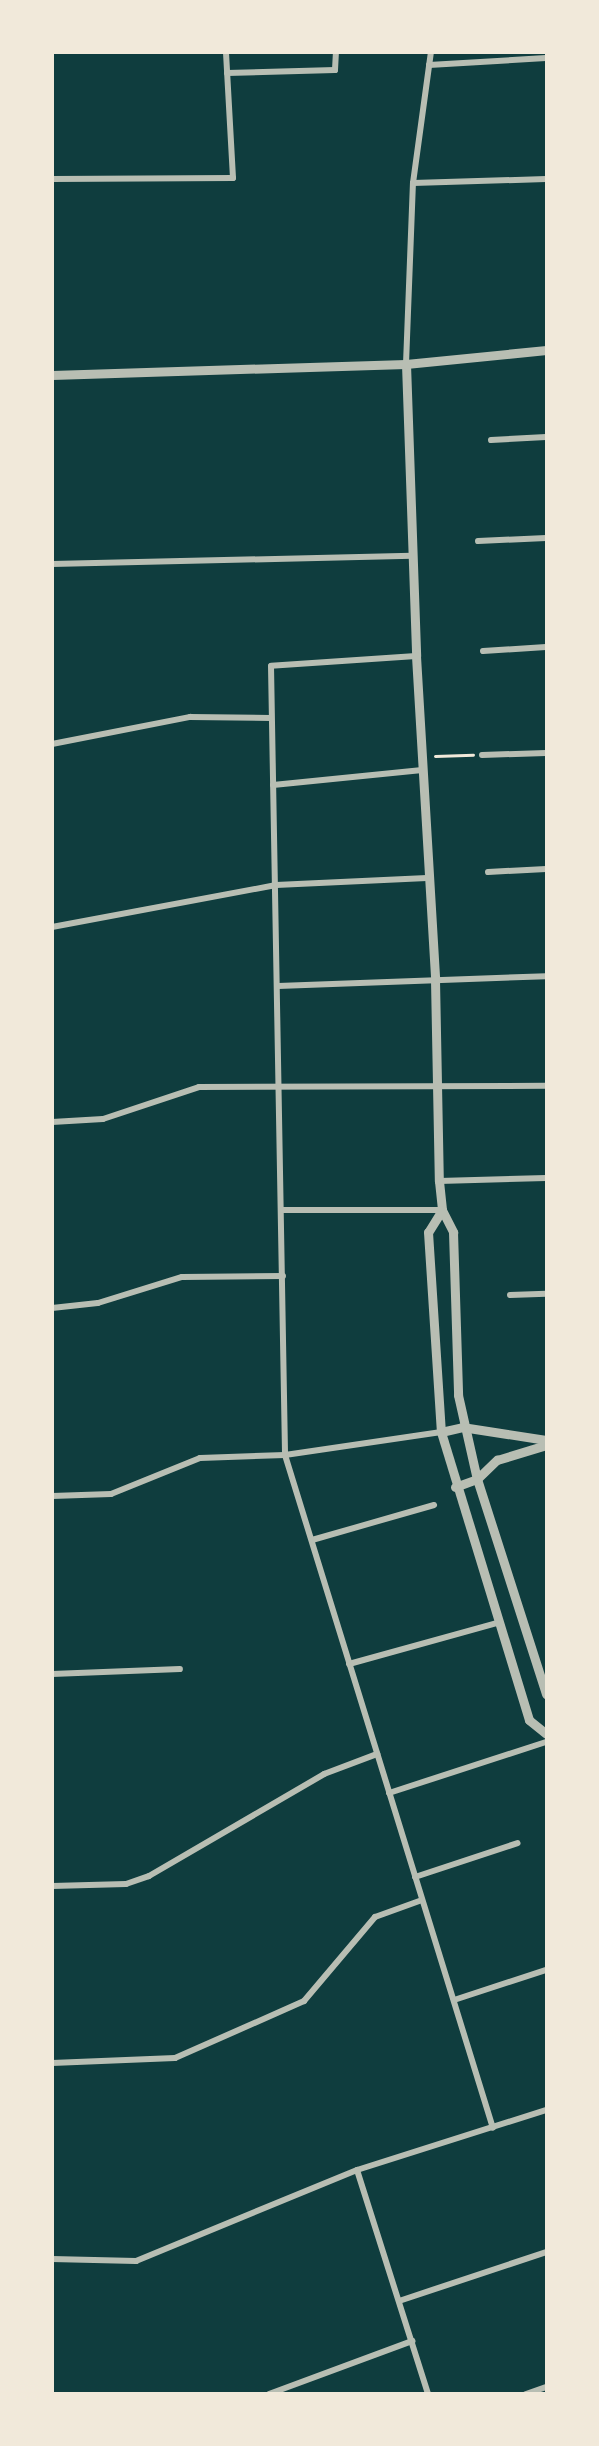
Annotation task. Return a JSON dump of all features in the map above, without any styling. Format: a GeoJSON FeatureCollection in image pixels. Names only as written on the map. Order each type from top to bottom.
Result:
{"type":"FeatureCollection","features":[{"type":"Feature","properties":{"kind":"street"},"geometry":{"type":"LineString","coordinates":[[52,179],[233,178],[226,52]]}},
{"type":"Feature","properties":{"kind":"street"},"geometry":{"type":"LineString","coordinates":[[227,72],[335,70],[336,52]]}},
{"type":"Feature","properties":{"kind":"street"},"geometry":{"type":"LineString","coordinates":[[431,52],[413,183],[406,364],[416,656],[427,878],[435,980],[439,1181],[442,1210],[453,1232],[458,1395],[462,1427],[546,1694]]}},
{"type":"Feature","properties":{"kind":"street"},"geometry":{"type":"LineString","coordinates":[[429,65],[546,58]]}},
{"type":"Feature","properties":{"kind":"street"},"geometry":{"type":"LineString","coordinates":[[413,183],[546,179]]}},
{"type":"Feature","properties":{"kind":"street"},"geometry":{"type":"LineString","coordinates":[[52,375],[406,364],[546,350]]}},
{"type":"Feature","properties":{"kind":"street"},"geometry":{"type":"LineString","coordinates":[[490,440],[546,437]]}},
{"type":"Feature","properties":{"kind":"street"},"geometry":{"type":"LineString","coordinates":[[478,541],[546,538]]}},
{"type":"Feature","properties":{"kind":"street"},"geometry":{"type":"LineString","coordinates":[[52,564],[412,556]]}},
{"type":"Feature","properties":{"kind":"street"},"geometry":{"type":"LineString","coordinates":[[483,651],[546,647]]}},
{"type":"Feature","properties":{"kind":"street"},"geometry":{"type":"LineString","coordinates":[[416,656],[271,666],[270,718],[281,1085],[285,1455],[493,2128]]}},
{"type":"Feature","properties":{"kind":"street"},"geometry":{"type":"LineString","coordinates":[[52,744],[190,717],[270,718]]}},
{"type":"Feature","properties":{"kind":"street"},"geometry":{"type":"LineString","coordinates":[[482,755],[546,753]]}},
{"type":"Feature","properties":{"kind":"street"},"geometry":{"type":"LineString","coordinates":[[273,785],[422,770]]}},
{"type":"Feature","properties":{"kind":"street"},"geometry":{"type":"LineString","coordinates":[[488,872],[546,869]]}},
{"type":"Feature","properties":{"kind":"street"},"geometry":{"type":"LineString","coordinates":[[52,927],[276,885],[427,878]]}},
{"type":"Feature","properties":{"kind":"street"},"geometry":{"type":"LineString","coordinates":[[278,986],[546,976]]}},
{"type":"Feature","properties":{"kind":"street"},"geometry":{"type":"LineString","coordinates":[[52,1122],[103,1119],[199,1087],[281,1085],[436,1089],[546,1086]]}},
{"type":"Feature","properties":{"kind":"street"},"geometry":{"type":"LineString","coordinates":[[439,1181],[546,1178]]}},
{"type":"Feature","properties":{"kind":"street"},"geometry":{"type":"LineString","coordinates":[[282,1210],[442,1210]]}},
{"type":"Feature","properties":{"kind":"street"},"geometry":{"type":"LineString","coordinates":[[442,1210],[428,1232],[441,1432],[455,1487],[529,1720],[546,1734]]}},
{"type":"Feature","properties":{"kind":"street"},"geometry":{"type":"LineString","coordinates":[[52,1308],[98,1303],[183,1277],[283,1276]]}},
{"type":"Feature","properties":{"kind":"street"},"geometry":{"type":"LineString","coordinates":[[510,1295],[546,1294]]}},
{"type":"Feature","properties":{"kind":"street"},"geometry":{"type":"LineString","coordinates":[[52,1496],[111,1494],[200,1458],[285,1455],[462,1427],[546,1440]]}},
{"type":"Feature","properties":{"kind":"street"},"geometry":{"type":"LineString","coordinates":[[455,1487],[477,1479],[496,1460],[546,1445]]}},
{"type":"Feature","properties":{"kind":"street"},"geometry":{"type":"LineString","coordinates":[[312,1540],[434,1505]]}},
{"type":"Feature","properties":{"kind":"street"},"geometry":{"type":"LineString","coordinates":[[349,1664],[497,1623]]}},
{"type":"Feature","properties":{"kind":"street"},"geometry":{"type":"LineString","coordinates":[[52,1674],[180,1669]]}},
{"type":"Feature","properties":{"kind":"street"},"geometry":{"type":"LineString","coordinates":[[389,1793],[546,1742]]}},
{"type":"Feature","properties":{"kind":"street"},"geometry":{"type":"LineString","coordinates":[[52,1886],[126,1884],[149,1876],[324,1774],[377,1754]]}},
{"type":"Feature","properties":{"kind":"street"},"geometry":{"type":"LineString","coordinates":[[415,1877],[518,1843]]}},
{"type":"Feature","properties":{"kind":"street"},"geometry":{"type":"LineString","coordinates":[[52,2063],[175,2058],[304,2001],[375,1917],[422,1900]]}},
{"type":"Feature","properties":{"kind":"street"},"geometry":{"type":"LineString","coordinates":[[454,2000],[546,1970]]}},
{"type":"Feature","properties":{"kind":"street"},"geometry":{"type":"LineString","coordinates":[[52,2259],[136,2261],[357,2170],[546,2110]]}},
{"type":"Feature","properties":{"kind":"street"},"geometry":{"type":"LineString","coordinates":[[357,2170],[428,2394]]}},
{"type":"Feature","properties":{"kind":"street"},"geometry":{"type":"LineString","coordinates":[[399,2301],[546,2252]]}},
{"type":"Feature","properties":{"kind":"street"},"geometry":{"type":"LineString","coordinates":[[269,2394],[411,2341]]}},
{"type":"Feature","properties":{"kind":"street"},"geometry":{"type":"LineString","coordinates":[[526,2394],[546,2387]]}},
{"type":"Feature","properties":{"kind":"path"},"geometry":{"type":"LineString","coordinates":[[421,757],[482,755]]}}]}
